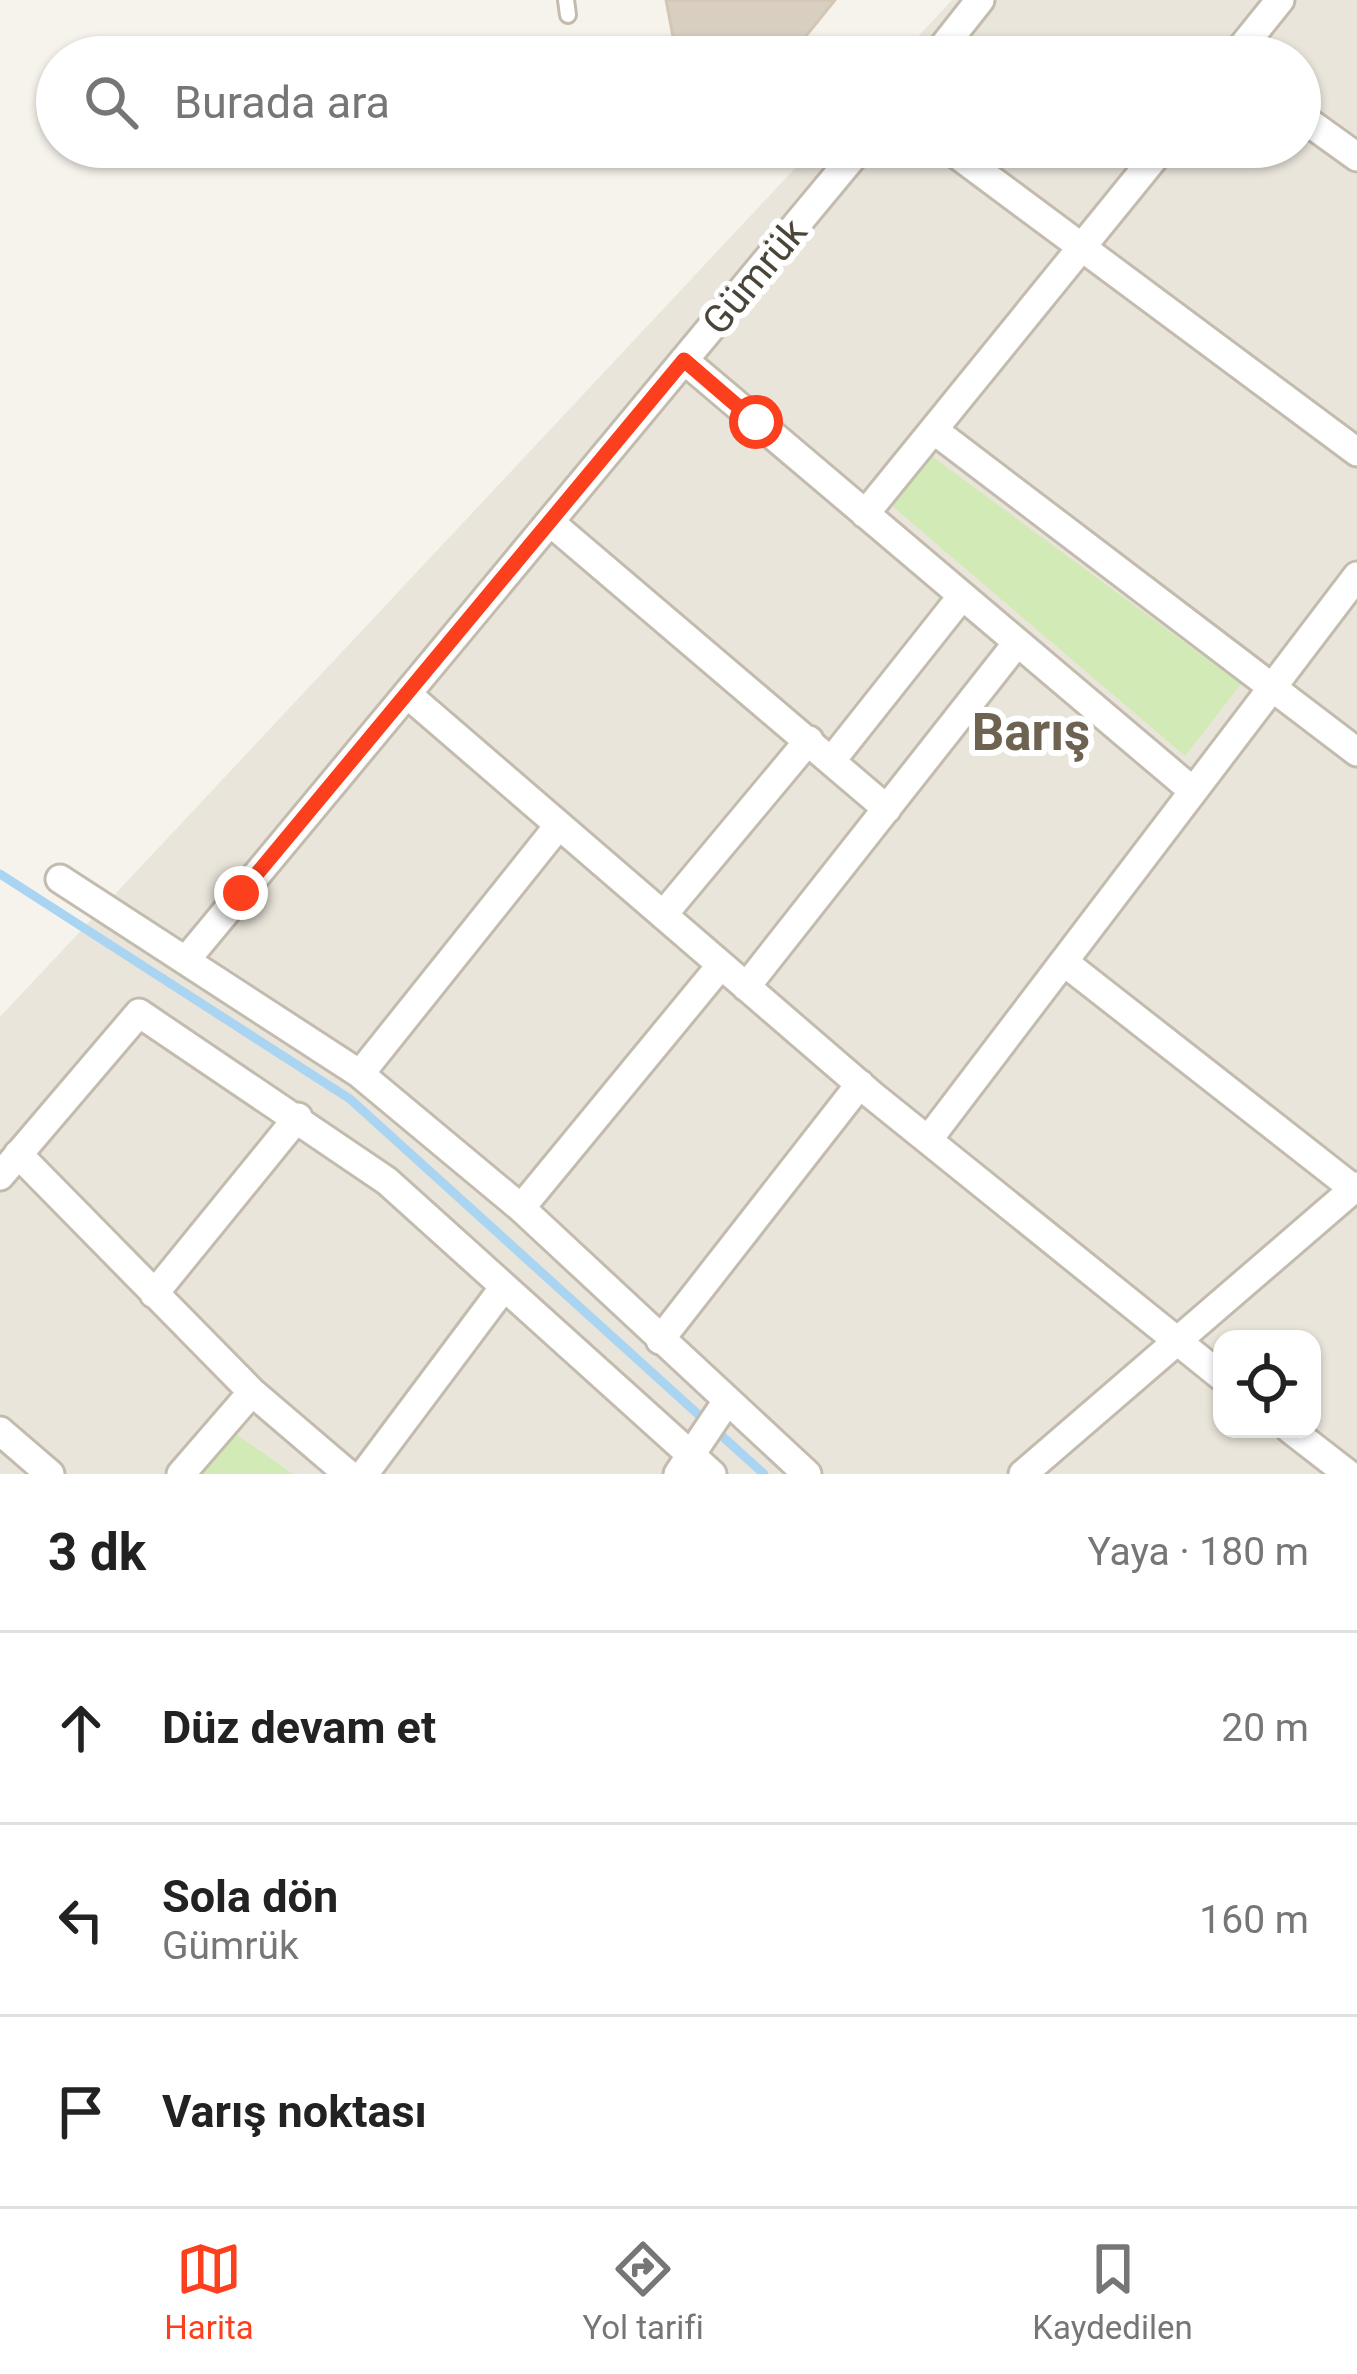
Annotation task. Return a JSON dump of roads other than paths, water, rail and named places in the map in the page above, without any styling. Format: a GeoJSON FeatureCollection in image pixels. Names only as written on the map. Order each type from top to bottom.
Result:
{"type":"FeatureCollection","features":[{"type":"Feature","properties":{"kind":"street"},"geometry":{"type":"LineString","coordinates":[[951,36],[980,0]]}},
{"type":"Feature","properties":{"kind":"street"},"geometry":{"type":"LineString","coordinates":[[1251,36],[1280,0]]}},
{"type":"Feature","properties":{"kind":"street"},"geometry":{"type":"LineString","coordinates":[[1321,131],[1357,157]]}},
{"type":"Feature","properties":{"kind":"street","name":"Gümrük"},"geometry":{"type":"LineString","coordinates":[[186,960],[844,168]]}},
{"type":"Feature","properties":{"kind":"street"},"geometry":{"type":"LineString","coordinates":[[975,168],[1357,452]]}},
{"type":"Feature","properties":{"kind":"street"},"geometry":{"type":"LineString","coordinates":[[865,514],[1146,168]]}},
{"type":"Feature","properties":{"kind":"street"},"geometry":{"type":"LineString","coordinates":[[684,360],[1193,791]]}},
{"type":"Feature","properties":{"kind":"street"},"geometry":{"type":"LineString","coordinates":[[935,431],[1357,752]]}},
{"type":"Feature","properties":{"kind":"street"},"geometry":{"type":"LineString","coordinates":[[550,522],[886,809]]}},
{"type":"Feature","properties":{"kind":"street"},"geometry":{"type":"LineString","coordinates":[[928,1140],[1357,576]]}},
{"type":"Feature","properties":{"kind":"street"},"geometry":{"type":"LineString","coordinates":[[832,760],[962,596]]}},
{"type":"Feature","properties":{"kind":"street"},"geometry":{"type":"LineString","coordinates":[[746,987],[1017,643]]}},
{"type":"Feature","properties":{"kind":"street"},"geometry":{"type":"LineString","coordinates":[[407,694],[860,1084],[1213,1370]]}},
{"type":"Feature","properties":{"kind":"street"},"geometry":{"type":"LineString","coordinates":[[663,915],[808,740]]}},
{"type":"Feature","properties":{"kind":"street"},"geometry":{"type":"LineString","coordinates":[[360,1074],[559,825]]}},
{"type":"Feature","properties":{"kind":"street"},"geometry":{"type":"LineString","coordinates":[[60,879],[360,1074],[521,1208],[660,1340],[703,1436],[712,1474]]}},
{"type":"Feature","properties":{"kind":"street"},"geometry":{"type":"LineString","coordinates":[[1023,1474],[1355,1188],[1064,962]]}},
{"type":"Feature","properties":{"kind":"street"},"geometry":{"type":"LineString","coordinates":[[521,1208],[721,964]]}},
{"type":"Feature","properties":{"kind":"street"},"geometry":{"type":"LineString","coordinates":[[348,1474],[252,1392],[154,1294],[9,1165],[139,1013],[387,1181],[505,1287],[703,1436],[807,1474]]}},
{"type":"Feature","properties":{"kind":"street"},"geometry":{"type":"LineString","coordinates":[[660,1340],[860,1084]]}},
{"type":"Feature","properties":{"kind":"street"},"geometry":{"type":"LineString","coordinates":[[154,1294],[298,1117]]}},
{"type":"Feature","properties":{"kind":"street"},"geometry":{"type":"LineString","coordinates":[[364,1474],[505,1287]]}},
{"type":"Feature","properties":{"kind":"street"},"geometry":{"type":"LineString","coordinates":[[182,1474],[252,1392]]}},
{"type":"Feature","properties":{"kind":"street"},"geometry":{"type":"LineString","coordinates":[[0,1431],[50,1474]]}},
{"type":"Feature","properties":{"kind":"street"},"geometry":{"type":"LineString","coordinates":[[1303,1438],[1344,1467]]}},
{"type":"Feature","properties":{"kind":"waterway"},"geometry":{"type":"LineString","coordinates":[[0,874],[350,1099],[764,1474]]}},
{"type":"Feature","properties":{"kind":"district","name":"Barış"},"geometry":{"type":"Point","coordinates":[1031,732]}}]}
